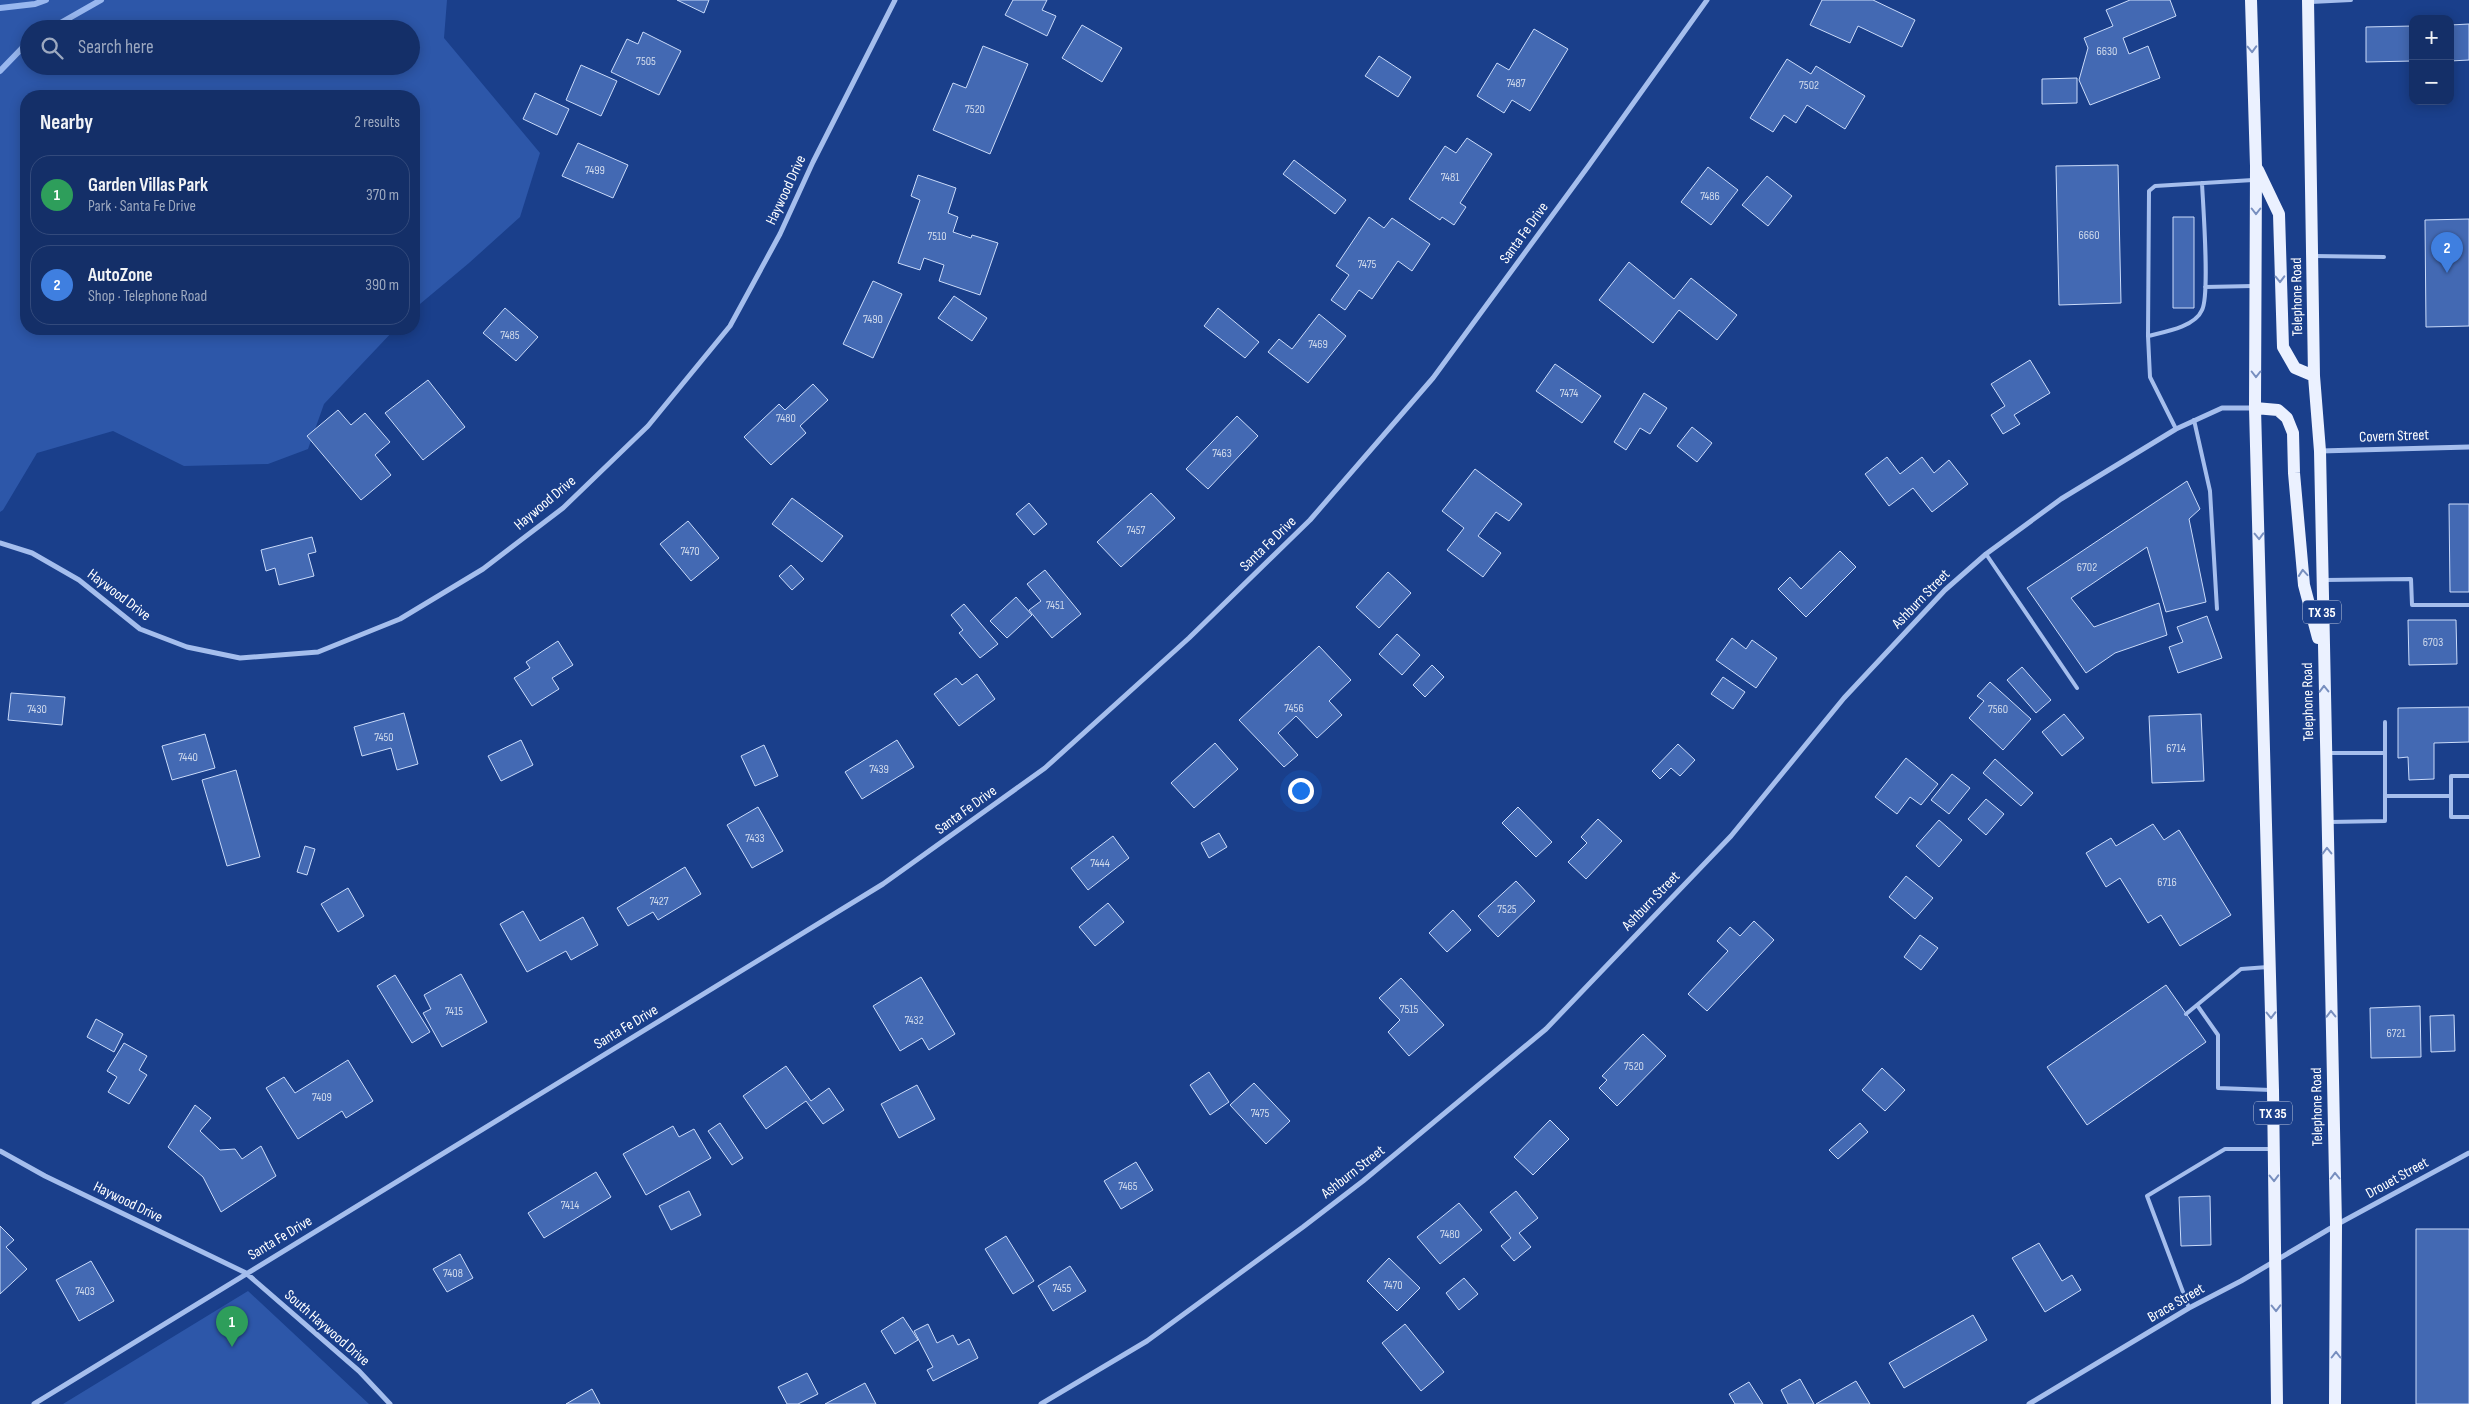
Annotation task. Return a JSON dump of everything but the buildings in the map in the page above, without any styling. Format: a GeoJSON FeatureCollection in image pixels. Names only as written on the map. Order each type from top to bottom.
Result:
{"type":"FeatureCollection","features":[{"type":"Feature","properties":{"kind":"main road","name":"TX 35"},"geometry":{"type":"LineString","coordinates":[[2250,0],[2256,166],[2256,408],[2273,1090],[2277,1404]]}},
{"type":"Feature","properties":{"kind":"main road","name":"Telephone Road"},"geometry":{"type":"LineString","coordinates":[[2308,1],[2314,376],[2320,451],[2336,1225],[2336,1404]]}},
{"type":"Feature","properties":{"kind":"main road"},"geometry":{"type":"LineString","coordinates":[[2256,166],[2279,214],[2283,347],[2295,368],[2314,376]]}},
{"type":"Feature","properties":{"kind":"main road"},"geometry":{"type":"LineString","coordinates":[[2256,408],[2278,410],[2287,418],[2293,433],[2294,473],[2304,585],[2323,654]]}},
{"type":"Feature","properties":{"kind":"street","name":"Haywood Drive"},"geometry":{"type":"LineString","coordinates":[[0,543],[32,553],[79,580],[140,629],[188,647],[240,658],[318,652],[400,619],[482,569],[563,508],[648,426],[730,326],[780,234],[895,0]]}},
{"type":"Feature","properties":{"kind":"street","name":"Santa Fe Drive"},"geometry":{"type":"LineString","coordinates":[[34,1404],[883,884],[1045,768],[1189,638],[1310,520],[1433,378],[1707,0]]}},
{"type":"Feature","properties":{"kind":"street","name":"Ashburn Street"},"geometry":{"type":"LineString","coordinates":[[1041,1404],[1147,1341],[1295,1232],[1363,1181],[1546,1029],[1731,836],[1850,692],[1945,590],[1986,554],[2061,499],[2176,429],[2222,408],[2256,408]]}},
{"type":"Feature","properties":{"kind":"street","name":"Covern Street"},"geometry":{"type":"LineString","coordinates":[[2320,451],[2469,447]]}},
{"type":"Feature","properties":{"kind":"street","name":"Haywood Drive"},"geometry":{"type":"LineString","coordinates":[[0,1151],[45,1176],[246,1273]]}},
{"type":"Feature","properties":{"kind":"street","name":"Drouet Street"},"geometry":{"type":"LineString","coordinates":[[2336,1225],[2469,1152]]}},
{"type":"Feature","properties":{"kind":"street","name":"Brace Street"},"geometry":{"type":"LineString","coordinates":[[2029,1404],[2188,1308],[2241,1281],[2336,1225]]}},
{"type":"Feature","properties":{"kind":"street","name":"South Haywood Drive"},"geometry":{"type":"LineString","coordinates":[[246,1273],[359,1371],[390,1404]]}},
{"type":"Feature","properties":{"kind":"lane"},"geometry":{"type":"LineString","coordinates":[[2308,1],[2351,0]]}},
{"type":"Feature","properties":{"kind":"lane"},"geometry":{"type":"LineString","coordinates":[[2176,429],[2150,377],[2148,336],[2149,191],[2155,186],[2256,180]]}},
{"type":"Feature","properties":{"kind":"lane"},"geometry":{"type":"LineString","coordinates":[[2148,336],[2173,329],[2194,319],[2203,310],[2205,287],[2202,183]]}},
{"type":"Feature","properties":{"kind":"lane"},"geometry":{"type":"LineString","coordinates":[[2312,256],[2384,257]]}},
{"type":"Feature","properties":{"kind":"lane"},"geometry":{"type":"LineString","coordinates":[[2205,287],[2256,285]]}},
{"type":"Feature","properties":{"kind":"lane"},"geometry":{"type":"LineString","coordinates":[[2194,420],[2210,491],[2217,609]]}},
{"type":"Feature","properties":{"kind":"lane"},"geometry":{"type":"LineString","coordinates":[[1986,554],[2077,688]]}},
{"type":"Feature","properties":{"kind":"lane"},"geometry":{"type":"LineString","coordinates":[[2322,580],[2411,578],[2412,605],[2469,605]]}},
{"type":"Feature","properties":{"kind":"lane"},"geometry":{"type":"LineString","coordinates":[[2327,822],[2384,822],[2384,722]]}},
{"type":"Feature","properties":{"kind":"lane"},"geometry":{"type":"LineString","coordinates":[[2325,753],[2384,753]]}},
{"type":"Feature","properties":{"kind":"lane"},"geometry":{"type":"LineString","coordinates":[[2469,776],[2451,776],[2451,817],[2469,817]]}},
{"type":"Feature","properties":{"kind":"lane"},"geometry":{"type":"LineString","coordinates":[[2384,796],[2451,796]]}},
{"type":"Feature","properties":{"kind":"lane"},"geometry":{"type":"LineString","coordinates":[[2186,1014],[2241,969],[2270,967]]}},
{"type":"Feature","properties":{"kind":"lane"},"geometry":{"type":"LineString","coordinates":[[2197,1005],[2218,1035],[2218,1088],[2273,1090]]}},
{"type":"Feature","properties":{"kind":"lane"},"geometry":{"type":"LineString","coordinates":[[2188,1308],[2147,1196],[2225,1149],[2274,1148]]}},
{"type":"Feature","properties":{"kind":"shaded area"},"geometry":{"type":"Polygon","coordinates":[[[0,0],[447,0],[444,38],[540,153],[520,217],[420,304],[420,90],[20,90],[20,335],[389,335],[324,404],[308,449],[268,464],[184,466],[113,431],[37,453],[0,512],[0,0]]]}},
{"type":"Feature","properties":{"kind":"shaded area"},"geometry":{"type":"Polygon","coordinates":[[[248,1291],[369,1404],[63,1404],[248,1291]]]}},
{"type":"Feature","properties":{"kind":"waterway"},"geometry":{"type":"LineString","coordinates":[[0,8],[35,4],[46,0]]}},
{"type":"Feature","properties":{"kind":"waterway"},"geometry":{"type":"LineString","coordinates":[[66,20],[101,0]]}},
{"type":"Feature","properties":{"kind":"waterway"},"geometry":{"type":"LineString","coordinates":[[0,71],[20,50]]}},
{"type":"Feature","properties":{"kind":"place","name":"AutoZone"},"geometry":{"type":"Point","coordinates":[2447,273]}},
{"type":"Feature","properties":{"kind":"place","name":"Garden Villas Park"},"geometry":{"type":"Point","coordinates":[232,1347]}}]}
